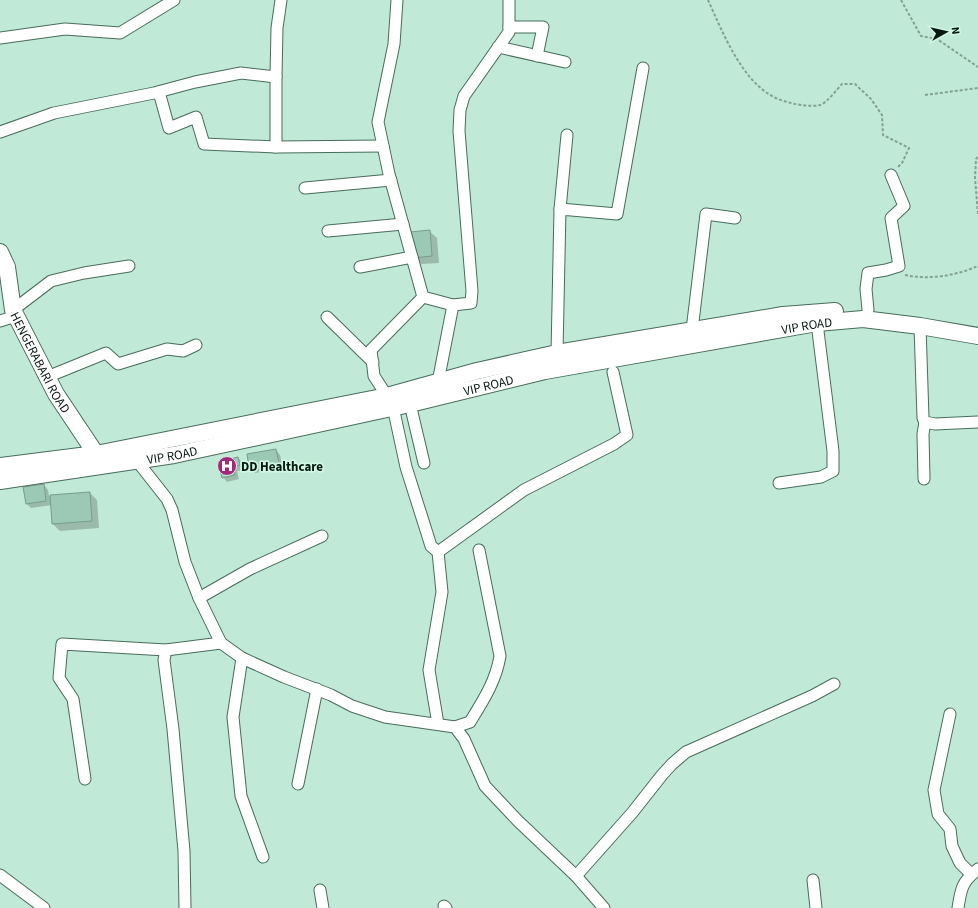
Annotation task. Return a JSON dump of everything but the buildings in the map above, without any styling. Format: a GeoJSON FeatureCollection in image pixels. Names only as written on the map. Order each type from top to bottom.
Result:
{"type":"FeatureCollection","features":[{"type":"Feature","properties":{"kind":"main road","name":"HENGERABARI ROAD"},"geometry":{"type":"LineString","coordinates":[[0,252],[7,267],[14,313],[56,394],[97,460]]}},
{"type":"Feature","properties":{"kind":"main road","name":"VIP ROAD"},"geometry":{"type":"LineString","coordinates":[[0,481],[97,460],[138,453],[387,396],[477,371],[557,353],[783,315],[848,310],[892,311],[978,336]]}},
{"type":"Feature","properties":{"kind":"main road","name":"VIP ROAD"},"geometry":{"type":"LineString","coordinates":[[138,453],[174,454],[410,404],[545,371],[817,323],[863,319],[920,326],[978,325]]}},
{"type":"Feature","properties":{"kind":"main road","name":"VIP ROAD"},"geometry":{"type":"LineString","coordinates":[[0,466],[97,460]]}},
{"type":"Feature","properties":{"kind":"street"},"geometry":{"type":"LineString","coordinates":[[0,38],[65,29],[120,33],[174,0]]}},
{"type":"Feature","properties":{"kind":"street"},"geometry":{"type":"LineString","coordinates":[[276,147],[277,28],[281,0]]}},
{"type":"Feature","properties":{"kind":"street"},"geometry":{"type":"LineString","coordinates":[[398,0],[394,44],[378,122],[391,180],[423,297]]}},
{"type":"Feature","properties":{"kind":"street"},"geometry":{"type":"LineString","coordinates":[[423,297],[453,305],[471,303],[472,291],[459,131],[460,110],[464,96],[509,32],[509,0]]}},
{"type":"Feature","properties":{"kind":"street"},"geometry":{"type":"LineString","coordinates":[[509,27],[544,27],[537,56]]}},
{"type":"Feature","properties":{"kind":"street"},"geometry":{"type":"LineString","coordinates":[[498,47],[565,62]]}},
{"type":"Feature","properties":{"kind":"street"},"geometry":{"type":"LineString","coordinates":[[560,209],[617,214],[644,68]]}},
{"type":"Feature","properties":{"kind":"street"},"geometry":{"type":"LineString","coordinates":[[0,132],[54,113],[159,92],[195,82],[241,73],[276,77]]}},
{"type":"Feature","properties":{"kind":"street"},"geometry":{"type":"LineString","coordinates":[[159,92],[169,128],[196,118],[204,144],[276,147],[383,146]]}},
{"type":"Feature","properties":{"kind":"street"},"geometry":{"type":"LineString","coordinates":[[557,353],[560,209],[567,135]]}},
{"type":"Feature","properties":{"kind":"street"},"geometry":{"type":"LineString","coordinates":[[868,310],[866,289],[868,273],[898,266],[891,218],[904,206],[891,175]]}},
{"type":"Feature","properties":{"kind":"street"},"geometry":{"type":"LineString","coordinates":[[305,188],[391,180]]}},
{"type":"Feature","properties":{"kind":"street"},"geometry":{"type":"LineString","coordinates":[[692,330],[706,214],[735,218]]}},
{"type":"Feature","properties":{"kind":"street"},"geometry":{"type":"LineString","coordinates":[[328,231],[403,224]]}},
{"type":"Feature","properties":{"kind":"street"},"geometry":{"type":"LineString","coordinates":[[360,267],[412,257]]}},
{"type":"Feature","properties":{"kind":"street"},"geometry":{"type":"LineString","coordinates":[[0,321],[14,313],[51,281],[84,273],[129,266]]}},
{"type":"Feature","properties":{"kind":"street"},"geometry":{"type":"LineString","coordinates":[[387,396],[374,376],[371,350],[423,297]]}},
{"type":"Feature","properties":{"kind":"street"},"geometry":{"type":"LineString","coordinates":[[438,382],[453,305]]}},
{"type":"Feature","properties":{"kind":"street"},"geometry":{"type":"LineString","coordinates":[[327,317],[373,362]]}},
{"type":"Feature","properties":{"kind":"street"},"geometry":{"type":"LineString","coordinates":[[779,483],[821,477],[833,470],[833,451],[817,323]]}},
{"type":"Feature","properties":{"kind":"street"},"geometry":{"type":"LineString","coordinates":[[920,326],[923,418],[926,422],[923,434],[924,479]]}},
{"type":"Feature","properties":{"kind":"street"},"geometry":{"type":"LineString","coordinates":[[47,377],[106,353],[118,364],[167,349],[184,351],[196,345]]}},
{"type":"Feature","properties":{"kind":"street"},"geometry":{"type":"LineString","coordinates":[[438,552],[524,490],[614,444],[627,435],[613,372]]}},
{"type":"Feature","properties":{"kind":"street"},"geometry":{"type":"LineString","coordinates":[[410,404],[424,463]]}},
{"type":"Feature","properties":{"kind":"street"},"geometry":{"type":"LineString","coordinates":[[395,416],[406,467],[431,546],[438,552],[442,592],[429,670],[438,724]]}},
{"type":"Feature","properties":{"kind":"street"},"geometry":{"type":"LineString","coordinates":[[926,422],[935,424],[978,422]]}},
{"type":"Feature","properties":{"kind":"street"},"geometry":{"type":"LineString","coordinates":[[138,453],[141,466],[167,499],[172,510],[185,562],[199,598],[221,643],[242,658],[284,677],[317,689],[352,706],[385,717],[454,727],[470,722],[488,692],[498,667],[500,656],[479,550]]}},
{"type":"Feature","properties":{"kind":"street"},"geometry":{"type":"LineString","coordinates":[[199,598],[250,569],[322,536]]}},
{"type":"Feature","properties":{"kind":"street"},"geometry":{"type":"LineString","coordinates":[[85,779],[73,699],[59,678],[62,644],[166,650],[221,643]]}},
{"type":"Feature","properties":{"kind":"street"},"geometry":{"type":"LineString","coordinates":[[166,650],[164,660],[173,729],[184,851],[185,908]]}},
{"type":"Feature","properties":{"kind":"street"},"geometry":{"type":"LineString","coordinates":[[242,658],[233,717],[241,796],[263,858]]}},
{"type":"Feature","properties":{"kind":"street"},"geometry":{"type":"LineString","coordinates":[[576,876],[632,813],[662,775],[686,752],[812,696],[834,684]]}},
{"type":"Feature","properties":{"kind":"street"},"geometry":{"type":"LineString","coordinates":[[298,784],[317,689]]}},
{"type":"Feature","properties":{"kind":"street"},"geometry":{"type":"LineString","coordinates":[[950,714],[934,790],[938,814],[950,829],[952,846],[960,863],[975,872],[962,886],[958,908]]}},
{"type":"Feature","properties":{"kind":"street"},"geometry":{"type":"LineString","coordinates":[[454,727],[464,739],[485,786],[518,821],[576,876],[604,908]]}},
{"type":"Feature","properties":{"kind":"street"},"geometry":{"type":"LineString","coordinates":[[0,875],[44,908]]}},
{"type":"Feature","properties":{"kind":"street"},"geometry":{"type":"LineString","coordinates":[[813,880],[816,908]]}},
{"type":"Feature","properties":{"kind":"street"},"geometry":{"type":"LineString","coordinates":[[320,890],[323,908]]}},
{"type":"Feature","properties":{"kind":"path"},"geometry":{"type":"LineString","coordinates":[[708,0],[727,43],[756,84],[772,96],[802,105],[820,105],[842,84],[855,84],[871,99],[882,115],[883,135],[909,148],[902,163],[891,175]]}},
{"type":"Feature","properties":{"kind":"path"},"geometry":{"type":"LineString","coordinates":[[901,0],[921,36],[937,39],[978,67]]}},
{"type":"Feature","properties":{"kind":"path"},"geometry":{"type":"LineString","coordinates":[[925,95],[978,88]]}},
{"type":"Feature","properties":{"kind":"path"},"geometry":{"type":"LineString","coordinates":[[978,157],[976,159],[975,178],[978,214]]}},
{"type":"Feature","properties":{"kind":"path"},"geometry":{"type":"LineString","coordinates":[[886,270],[908,275],[932,277],[964,272],[978,266]]}},
{"type":"Feature","properties":{"kind":"place","name":"DD Healthcare"},"geometry":{"type":"Point","coordinates":[227,466]}}]}
